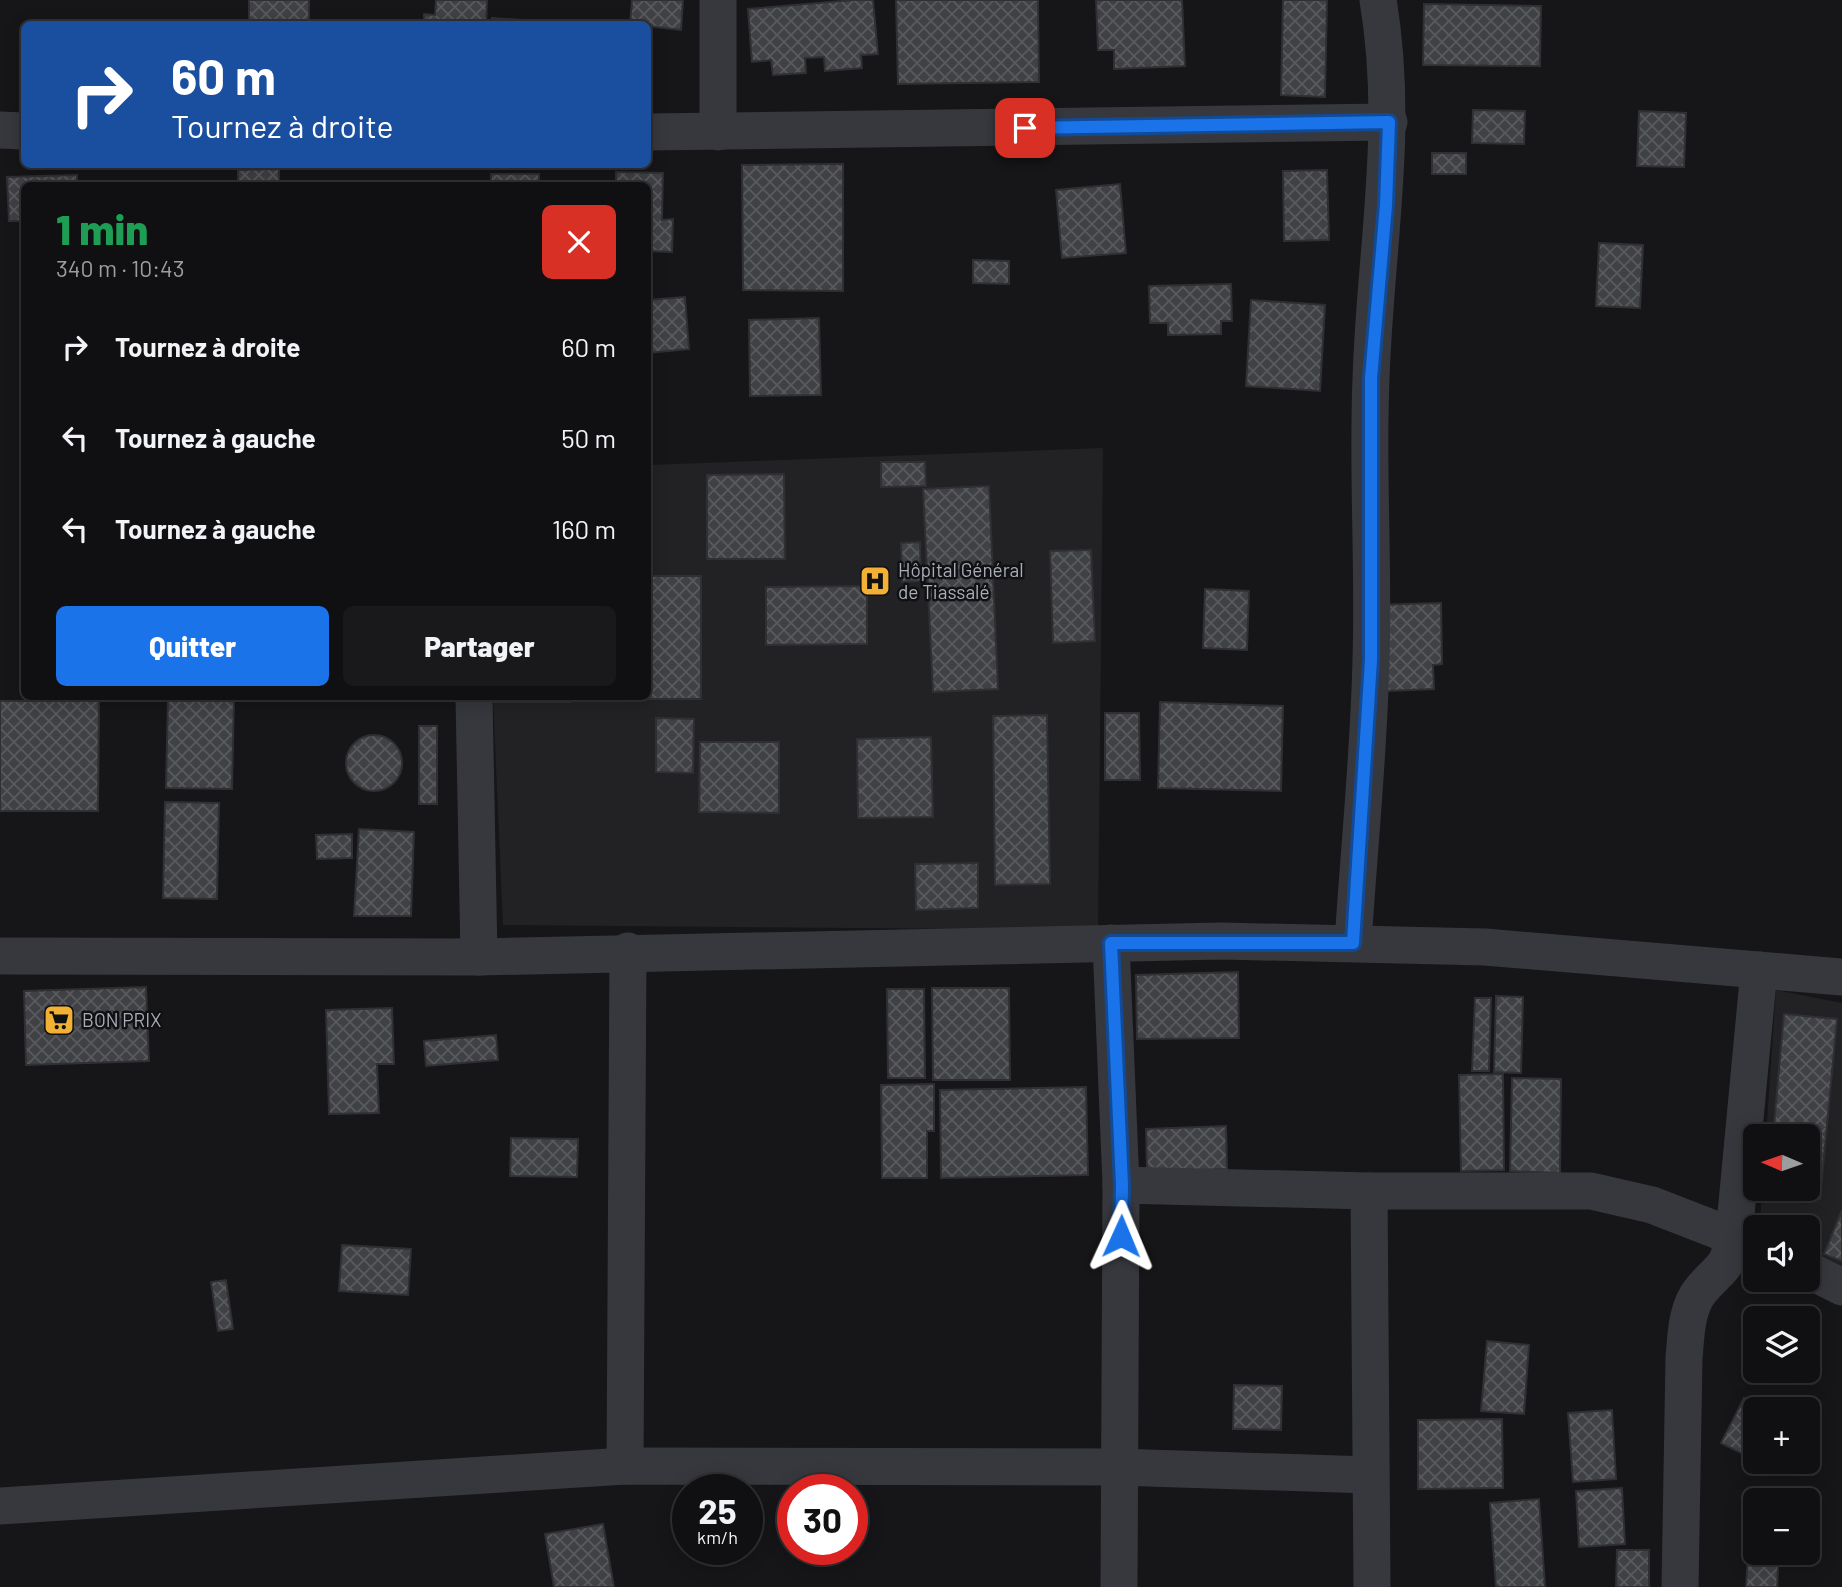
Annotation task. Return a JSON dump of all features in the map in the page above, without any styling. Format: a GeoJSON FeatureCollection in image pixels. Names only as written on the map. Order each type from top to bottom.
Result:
{"type":"FeatureCollection","features":[{"type":"Feature","properties":{"kind":"street"},"geometry":{"type":"LineString","coordinates":[[718,0],[718,132]]}},
{"type":"Feature","properties":{"kind":"street"},"geometry":{"type":"LineString","coordinates":[[1353,943],[1371,660],[1371,378],[1386,205],[1389,122],[1385,42],[1378,0]]}},
{"type":"Feature","properties":{"kind":"street"},"geometry":{"type":"LineString","coordinates":[[651,131],[1389,122]]}},
{"type":"Feature","properties":{"kind":"street"},"geometry":{"type":"LineString","coordinates":[[0,130],[21,131]]}},
{"type":"Feature","properties":{"kind":"street"},"geometry":{"type":"LineString","coordinates":[[474,700],[479,957]]}},
{"type":"Feature","properties":{"kind":"street"},"geometry":{"type":"LineString","coordinates":[[1111,943],[1122,1185],[1117,1467],[1119,1587]]}},
{"type":"Feature","properties":{"kind":"street"},"geometry":{"type":"LineString","coordinates":[[0,956],[479,957],[628,951],[1111,943],[1353,943],[1485,947],[1842,977]]}},
{"type":"Feature","properties":{"kind":"street"},"geometry":{"type":"LineString","coordinates":[[625,1466],[628,951]]}},
{"type":"Feature","properties":{"kind":"street"},"geometry":{"type":"LineString","coordinates":[[1745,1215],[1759,970]]}},
{"type":"Feature","properties":{"kind":"street"},"geometry":{"type":"LineString","coordinates":[[1122,1185],[1369,1191],[1591,1191],[1651,1205],[1743,1240]]}},
{"type":"Feature","properties":{"kind":"street"},"geometry":{"type":"LineString","coordinates":[[1369,1191],[1372,1587]]}},
{"type":"Feature","properties":{"kind":"street"},"geometry":{"type":"LineString","coordinates":[[1680,1587],[1688,1325],[1701,1290],[1728,1262],[1743,1241]]}},
{"type":"Feature","properties":{"kind":"street"},"geometry":{"type":"LineString","coordinates":[[1820,1276],[1842,1287]]}},
{"type":"Feature","properties":{"kind":"street"},"geometry":{"type":"LineString","coordinates":[[0,1506],[625,1466],[1117,1467],[1370,1475]]}},
{"type":"Feature","properties":{"kind":"shaded area","name":"Hôpital Général de Tiassalé"},"geometry":{"type":"Polygon","coordinates":[[[1103,448],[1098,930],[503,925],[493,700],[651,700],[651,465],[1103,448]]]}},
{"type":"Feature","properties":{"kind":"shaded area"},"geometry":{"type":"Polygon","coordinates":[[[1776,990],[1842,1003],[1842,1269],[1820,1259],[1820,1215],[1761,1215],[1761,1201],[1820,1201],[1820,1124],[1767,1124],[1776,990]]]}},
{"type":"Feature","properties":{"kind":"building"},"geometry":{"type":"Polygon","coordinates":[[[249,0],[309,0],[309,21],[249,21],[249,0]]]}},
{"type":"Feature","properties":{"kind":"building"},"geometry":{"type":"Polygon","coordinates":[[[436,0],[487,0],[486,21],[424,21],[424,14],[435,15],[436,0]]]}},
{"type":"Feature","properties":{"kind":"building"},"geometry":{"type":"Polygon","coordinates":[[[632,0],[683,0],[681,30],[651,26],[651,21],[630,21],[632,0]]]}},
{"type":"Feature","properties":{"kind":"building"},"geometry":{"type":"Polygon","coordinates":[[[873,0],[878,54],[861,55],[862,68],[825,71],[824,57],[805,58],[806,73],[773,75],[771,60],[752,62],[748,9],[873,0]]]}},
{"type":"Feature","properties":{"kind":"building"},"geometry":{"type":"Polygon","coordinates":[[[896,0],[1038,0],[1039,82],[898,84],[896,0]]]}},
{"type":"Feature","properties":{"kind":"building"},"geometry":{"type":"Polygon","coordinates":[[[1096,0],[1182,0],[1185,66],[1114,69],[1114,50],[1098,50],[1096,0]]]}},
{"type":"Feature","properties":{"kind":"building"},"geometry":{"type":"Polygon","coordinates":[[[1283,0],[1327,0],[1325,97],[1281,95],[1283,0]]]}},
{"type":"Feature","properties":{"kind":"building"},"geometry":{"type":"Polygon","coordinates":[[[1424,4],[1541,6],[1540,66],[1423,65],[1424,4]]]}},
{"type":"Feature","properties":{"kind":"building"},"geometry":{"type":"Polygon","coordinates":[[[492,18],[537,21],[492,21],[492,18]]]}},
{"type":"Feature","properties":{"kind":"building"},"geometry":{"type":"Polygon","coordinates":[[[1473,110],[1525,111],[1524,144],[1472,143],[1473,110]]]}},
{"type":"Feature","properties":{"kind":"building"},"geometry":{"type":"Polygon","coordinates":[[[1639,111],[1686,113],[1684,167],[1637,166],[1639,111]]]}},
{"type":"Feature","properties":{"kind":"building"},"geometry":{"type":"Polygon","coordinates":[[[1432,153],[1466,153],[1466,174],[1432,174],[1432,153]]]}},
{"type":"Feature","properties":{"kind":"building"},"geometry":{"type":"Polygon","coordinates":[[[843,164],[843,291],[743,290],[742,165],[843,164]]]}},
{"type":"Feature","properties":{"kind":"building"},"geometry":{"type":"Polygon","coordinates":[[[279,169],[279,182],[238,182],[238,170],[279,169]]]}},
{"type":"Feature","properties":{"kind":"building"},"geometry":{"type":"Polygon","coordinates":[[[1327,170],[1329,240],[1284,241],[1283,171],[1327,170]]]}},
{"type":"Feature","properties":{"kind":"building"},"geometry":{"type":"Polygon","coordinates":[[[616,172],[663,173],[662,220],[673,219],[672,252],[651,251],[651,182],[616,182],[616,172]]]}},
{"type":"Feature","properties":{"kind":"building"},"geometry":{"type":"Polygon","coordinates":[[[491,174],[539,174],[539,182],[491,182],[491,174]]]}},
{"type":"Feature","properties":{"kind":"building"},"geometry":{"type":"Polygon","coordinates":[[[77,175],[77,182],[21,182],[21,221],[9,221],[7,177],[77,175]]]}},
{"type":"Feature","properties":{"kind":"building"},"geometry":{"type":"Polygon","coordinates":[[[1120,184],[1126,253],[1062,258],[1056,190],[1120,184]]]}},
{"type":"Feature","properties":{"kind":"building"},"geometry":{"type":"Polygon","coordinates":[[[1599,243],[1643,245],[1640,308],[1596,306],[1599,243]]]}},
{"type":"Feature","properties":{"kind":"building"},"geometry":{"type":"Polygon","coordinates":[[[973,260],[1009,261],[1009,284],[973,283],[973,260]]]}},
{"type":"Feature","properties":{"kind":"building"},"geometry":{"type":"Polygon","coordinates":[[[1231,284],[1232,321],[1221,321],[1221,334],[1168,335],[1168,323],[1150,323],[1149,286],[1231,284]]]}},
{"type":"Feature","properties":{"kind":"building"},"geometry":{"type":"Polygon","coordinates":[[[685,297],[689,349],[651,353],[651,300],[685,297]]]}},
{"type":"Feature","properties":{"kind":"building"},"geometry":{"type":"Polygon","coordinates":[[[1251,300],[1325,305],[1320,391],[1246,386],[1251,300]]]}},
{"type":"Feature","properties":{"kind":"building"},"geometry":{"type":"Polygon","coordinates":[[[819,318],[821,395],[750,396],[749,320],[819,318]]]}},
{"type":"Feature","properties":{"kind":"building"},"geometry":{"type":"Polygon","coordinates":[[[881,462],[925,462],[926,486],[881,487],[881,462]]]}},
{"type":"Feature","properties":{"kind":"building"},"geometry":{"type":"Polygon","coordinates":[[[784,474],[785,559],[707,559],[707,475],[784,474]]]}},
{"type":"Feature","properties":{"kind":"building"},"geometry":{"type":"Polygon","coordinates":[[[989,486],[998,689],[933,692],[923,489],[989,486]]]}},
{"type":"Feature","properties":{"kind":"building"},"geometry":{"type":"Polygon","coordinates":[[[920,542],[921,581],[902,582],[901,543],[920,542]]]}},
{"type":"Feature","properties":{"kind":"building"},"geometry":{"type":"Polygon","coordinates":[[[1091,550],[1095,641],[1053,643],[1050,551],[1091,550]]]}},
{"type":"Feature","properties":{"kind":"building"},"geometry":{"type":"Polygon","coordinates":[[[651,576],[701,576],[701,699],[651,699],[651,576]]]}},
{"type":"Feature","properties":{"kind":"building"},"geometry":{"type":"Polygon","coordinates":[[[867,586],[867,644],[766,645],[766,587],[867,586]]]}},
{"type":"Feature","properties":{"kind":"building"},"geometry":{"type":"Polygon","coordinates":[[[1205,589],[1249,591],[1247,650],[1203,648],[1205,589]]]}},
{"type":"Feature","properties":{"kind":"building"},"geometry":{"type":"Polygon","coordinates":[[[1441,603],[1442,664],[1433,665],[1434,689],[1386,691],[1374,605],[1441,603]]]}},
{"type":"Feature","properties":{"kind":"building"},"geometry":{"type":"Polygon","coordinates":[[[168,700],[234,700],[232,789],[166,788],[168,700]]]}},
{"type":"Feature","properties":{"kind":"building"},"geometry":{"type":"Polygon","coordinates":[[[493,700],[570,700],[570,702],[493,700]]]}},
{"type":"Feature","properties":{"kind":"building"},"geometry":{"type":"Polygon","coordinates":[[[0,701],[99,701],[98,811],[0,811],[0,701]]]}},
{"type":"Feature","properties":{"kind":"building"},"geometry":{"type":"Polygon","coordinates":[[[1160,702],[1283,706],[1281,791],[1158,788],[1160,702]]]}},
{"type":"Feature","properties":{"kind":"building"},"geometry":{"type":"Polygon","coordinates":[[[1105,713],[1139,713],[1140,780],[1105,780],[1105,713]]]}},
{"type":"Feature","properties":{"kind":"building"},"geometry":{"type":"Polygon","coordinates":[[[1047,715],[1050,884],[995,885],[993,716],[1047,715]]]}},
{"type":"Feature","properties":{"kind":"building"},"geometry":{"type":"Polygon","coordinates":[[[656,718],[694,719],[693,773],[656,772],[656,718]]]}},
{"type":"Feature","properties":{"kind":"building"},"geometry":{"type":"Polygon","coordinates":[[[419,726],[437,726],[437,804],[419,804],[419,726]]]}},
{"type":"Feature","properties":{"kind":"building"},"geometry":{"type":"Polygon","coordinates":[[[369,735],[379,735],[394,743],[400,752],[400,774],[394,783],[379,791],[369,791],[351,779],[346,768],[346,758],[358,740],[369,735]]]}},
{"type":"Feature","properties":{"kind":"building"},"geometry":{"type":"Polygon","coordinates":[[[931,737],[933,817],[858,818],[857,739],[931,737]]]}},
{"type":"Feature","properties":{"kind":"building"},"geometry":{"type":"Polygon","coordinates":[[[700,742],[779,742],[779,813],[699,812],[700,742]]]}},
{"type":"Feature","properties":{"kind":"building"},"geometry":{"type":"Polygon","coordinates":[[[165,802],[219,803],[217,899],[163,898],[165,802]]]}},
{"type":"Feature","properties":{"kind":"building"},"geometry":{"type":"Polygon","coordinates":[[[359,829],[414,832],[411,916],[354,916],[359,829]]]}},
{"type":"Feature","properties":{"kind":"building"},"geometry":{"type":"Polygon","coordinates":[[[352,834],[352,858],[317,859],[316,835],[352,834]]]}},
{"type":"Feature","properties":{"kind":"building"},"geometry":{"type":"Polygon","coordinates":[[[978,863],[978,908],[916,910],[915,864],[978,863]]]}},
{"type":"Feature","properties":{"kind":"building"},"geometry":{"type":"Polygon","coordinates":[[[1238,972],[1239,1038],[1137,1039],[1136,975],[1238,972]]]}},
{"type":"Feature","properties":{"kind":"building"},"geometry":{"type":"Polygon","coordinates":[[[146,987],[149,1061],[26,1065],[24,991],[146,987]]]}},
{"type":"Feature","properties":{"kind":"building"},"geometry":{"type":"Polygon","coordinates":[[[932,988],[1009,988],[1010,1080],[933,1080],[932,988]]]}},
{"type":"Feature","properties":{"kind":"building"},"geometry":{"type":"Polygon","coordinates":[[[887,989],[924,989],[925,1078],[888,1078],[887,989]]]}},
{"type":"Feature","properties":{"kind":"building"},"geometry":{"type":"Polygon","coordinates":[[[1496,996],[1523,997],[1521,1073],[1494,1072],[1496,996]]]}},
{"type":"Feature","properties":{"kind":"building"},"geometry":{"type":"Polygon","coordinates":[[[1475,998],[1491,998],[1489,1071],[1472,1071],[1475,998]]]}},
{"type":"Feature","properties":{"kind":"building"},"geometry":{"type":"Polygon","coordinates":[[[392,1008],[394,1064],[377,1064],[379,1113],[329,1114],[326,1010],[392,1008]]]}},
{"type":"Feature","properties":{"kind":"building"},"geometry":{"type":"Polygon","coordinates":[[[1784,1014],[1837,1019],[1820,1199],[1820,1124],[1774,1124],[1784,1014]]]}},
{"type":"Feature","properties":{"kind":"building"},"geometry":{"type":"Polygon","coordinates":[[[496,1035],[498,1060],[426,1066],[424,1041],[496,1035]]]}},
{"type":"Feature","properties":{"kind":"building"},"geometry":{"type":"Polygon","coordinates":[[[1503,1074],[1504,1170],[1461,1171],[1459,1075],[1503,1074]]]}},
{"type":"Feature","properties":{"kind":"building"},"geometry":{"type":"Polygon","coordinates":[[[1512,1078],[1561,1079],[1560,1173],[1510,1171],[1512,1078]]]}},
{"type":"Feature","properties":{"kind":"building"},"geometry":{"type":"Polygon","coordinates":[[[934,1084],[934,1131],[927,1131],[927,1178],[882,1178],[881,1085],[934,1084]]]}},
{"type":"Feature","properties":{"kind":"building"},"geometry":{"type":"Polygon","coordinates":[[[1086,1087],[1088,1175],[941,1178],[940,1090],[1086,1087]]]}},
{"type":"Feature","properties":{"kind":"building"},"geometry":{"type":"Polygon","coordinates":[[[1226,1126],[1227,1169],[1147,1172],[1146,1129],[1226,1126]]]}},
{"type":"Feature","properties":{"kind":"building"},"geometry":{"type":"Polygon","coordinates":[[[511,1138],[578,1139],[577,1177],[510,1176],[511,1138]]]}},
{"type":"Feature","properties":{"kind":"building"},"geometry":{"type":"Polygon","coordinates":[[[1842,1210],[1842,1261],[1824,1254],[1842,1210]]]}},
{"type":"Feature","properties":{"kind":"building"},"geometry":{"type":"Polygon","coordinates":[[[342,1245],[411,1249],[408,1295],[339,1291],[342,1245]]]}},
{"type":"Feature","properties":{"kind":"building"},"geometry":{"type":"Polygon","coordinates":[[[226,1280],[233,1329],[218,1331],[211,1282],[226,1280]]]}},
{"type":"Feature","properties":{"kind":"building"},"geometry":{"type":"Polygon","coordinates":[[[1487,1341],[1529,1345],[1524,1414],[1481,1411],[1487,1341]]]}},
{"type":"Feature","properties":{"kind":"building"},"geometry":{"type":"Polygon","coordinates":[[[1234,1385],[1282,1386],[1281,1430],[1233,1429],[1234,1385]]]}},
{"type":"Feature","properties":{"kind":"building"},"geometry":{"type":"Polygon","coordinates":[[[1743,1400],[1743,1454],[1721,1443],[1743,1400]]]}},
{"type":"Feature","properties":{"kind":"building"},"geometry":{"type":"Polygon","coordinates":[[[1612,1410],[1616,1479],[1573,1482],[1568,1413],[1612,1410]]]}},
{"type":"Feature","properties":{"kind":"building"},"geometry":{"type":"Polygon","coordinates":[[[1502,1419],[1503,1488],[1418,1489],[1418,1420],[1502,1419]]]}},
{"type":"Feature","properties":{"kind":"building"},"geometry":{"type":"Polygon","coordinates":[[[1622,1488],[1625,1544],[1579,1547],[1576,1491],[1622,1488]]]}},
{"type":"Feature","properties":{"kind":"building"},"geometry":{"type":"Polygon","coordinates":[[[1539,1499],[1545,1587],[1496,1587],[1490,1503],[1539,1499]]]}},
{"type":"Feature","properties":{"kind":"building"},"geometry":{"type":"Polygon","coordinates":[[[603,1524],[614,1587],[554,1587],[545,1534],[603,1524]]]}},
{"type":"Feature","properties":{"kind":"building"},"geometry":{"type":"Polygon","coordinates":[[[1617,1550],[1649,1550],[1649,1587],[1616,1587],[1617,1550]]]}},
{"type":"Feature","properties":{"kind":"building"},"geometry":{"type":"Polygon","coordinates":[[[1747,1565],[1778,1565],[1777,1587],[1746,1587],[1747,1565]]]}},
{"type":"Feature","properties":{"kind":"place","name":"Hôpital Général de Tiassalé"},"geometry":{"type":"Point","coordinates":[875,581]}},
{"type":"Feature","properties":{"kind":"place","name":"BON PRIX"},"geometry":{"type":"Point","coordinates":[59,1020]}},
{"type":"Feature","properties":{"kind":"route"},"geometry":{"type":"LineString","coordinates":[[1025,128],[1389,122],[1386,205],[1371,378],[1371,660],[1353,943],[1111,943],[1122,1185],[1121,1236]]}}]}
